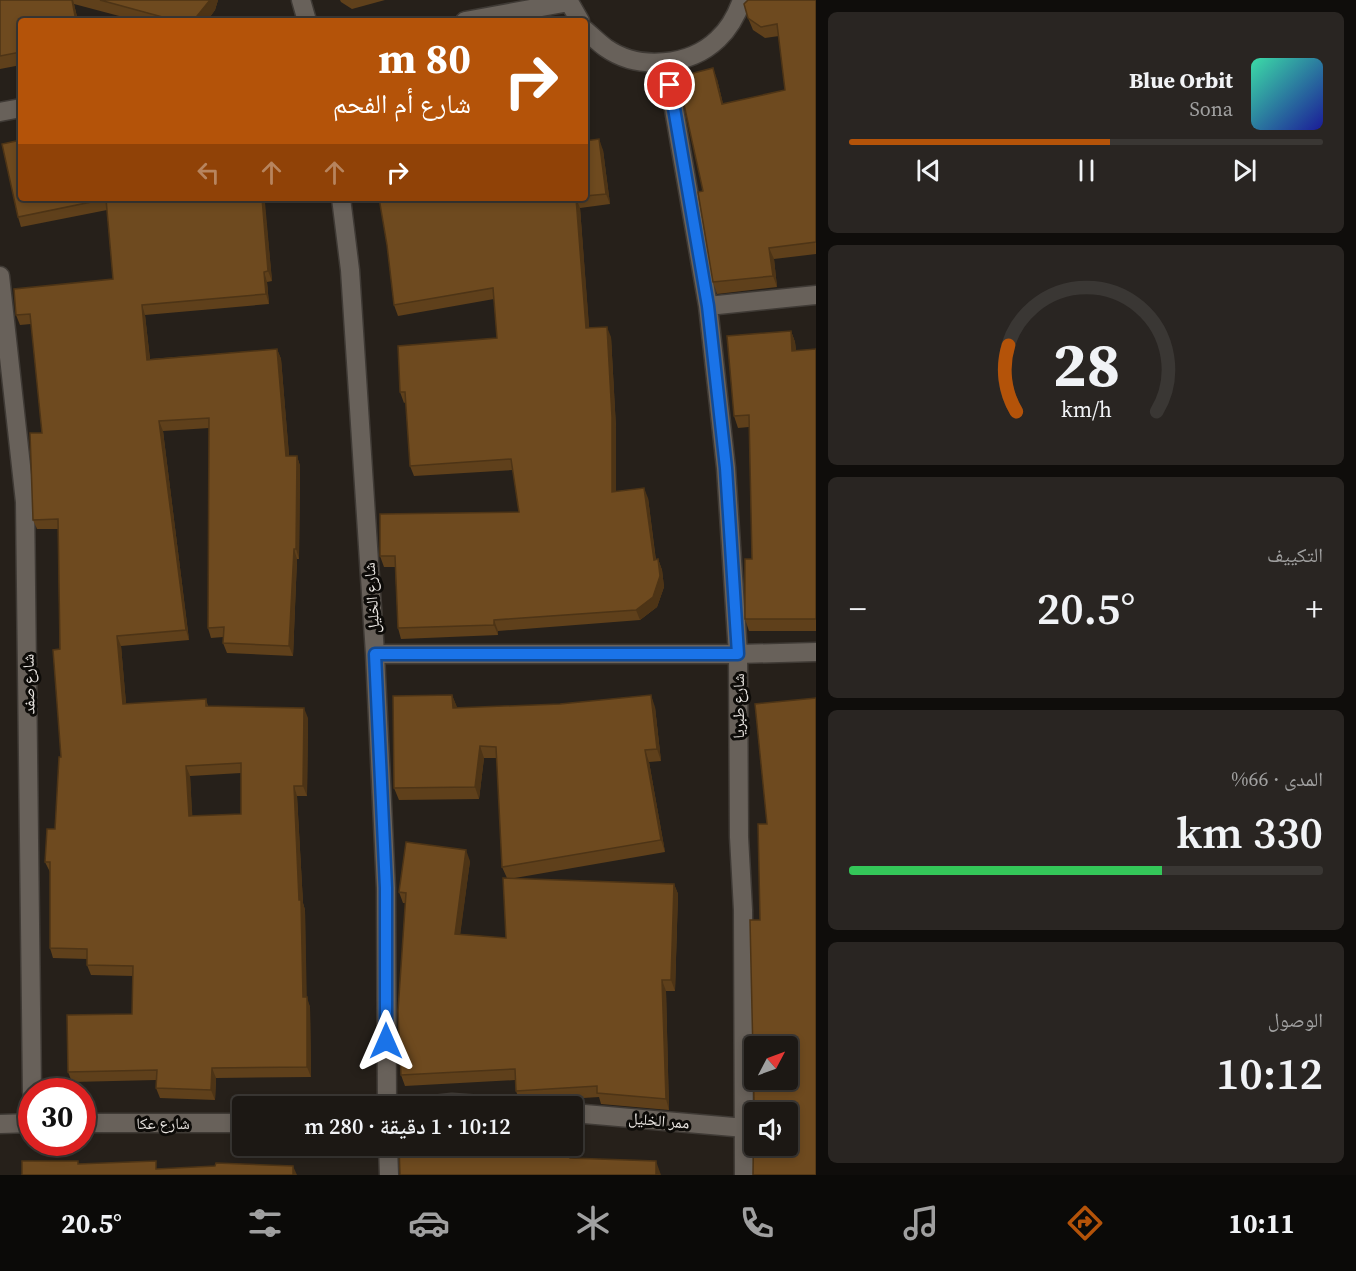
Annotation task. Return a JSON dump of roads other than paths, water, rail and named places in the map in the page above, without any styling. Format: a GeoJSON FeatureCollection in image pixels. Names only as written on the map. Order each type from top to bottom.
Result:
{"type":"FeatureCollection","features":[{"type":"Feature","properties":{"kind":"street"},"geometry":{"type":"LineString","coordinates":[[301,0],[306,18]]}},
{"type":"Feature","properties":{"kind":"street"},"geometry":{"type":"LineString","coordinates":[[588,33],[607,49],[636,61],[666,63],[694,56],[718,40],[736,17],[742,0]]}},
{"type":"Feature","properties":{"kind":"street"},"geometry":{"type":"LineString","coordinates":[[481,18],[569,1],[578,18]]}},
{"type":"Feature","properties":{"kind":"street","name":"شارع طبريا"},"geometry":{"type":"LineString","coordinates":[[666,63],[708,306],[726,468],[738,654],[745,1102]]}},
{"type":"Feature","properties":{"kind":"street"},"geometry":{"type":"LineString","coordinates":[[0,112],[18,109]]}},
{"type":"Feature","properties":{"kind":"street","name":"شارع الخليل"},"geometry":{"type":"LineString","coordinates":[[341,201],[350,282],[375,654],[386,888],[387,1096]]}},
{"type":"Feature","properties":{"kind":"street","name":"شارع صفد"},"geometry":{"type":"LineString","coordinates":[[0,276],[26,501],[32,1078]]}},
{"type":"Feature","properties":{"kind":"street"},"geometry":{"type":"LineString","coordinates":[[708,306],[816,295]]}},
{"type":"Feature","properties":{"kind":"street"},"geometry":{"type":"LineString","coordinates":[[375,654],[816,652]]}},
{"type":"Feature","properties":{"kind":"street","name":"ممر الخليل"},"geometry":{"type":"LineString","coordinates":[[583,1114],[744,1128]]}},
{"type":"Feature","properties":{"kind":"street"},"geometry":{"type":"LineString","coordinates":[[0,1124],[18,1123]]}},
{"type":"Feature","properties":{"kind":"street","name":"شارع عكا"},"geometry":{"type":"LineString","coordinates":[[96,1123],[232,1123]]}},
{"type":"Feature","properties":{"kind":"street"},"geometry":{"type":"LineString","coordinates":[[388,1156],[389,1175]]}},
{"type":"Feature","properties":{"kind":"street","name":"شارع طبريا"},"geometry":{"type":"LineString","coordinates":[[744,1156],[744,1175]]}}]}
